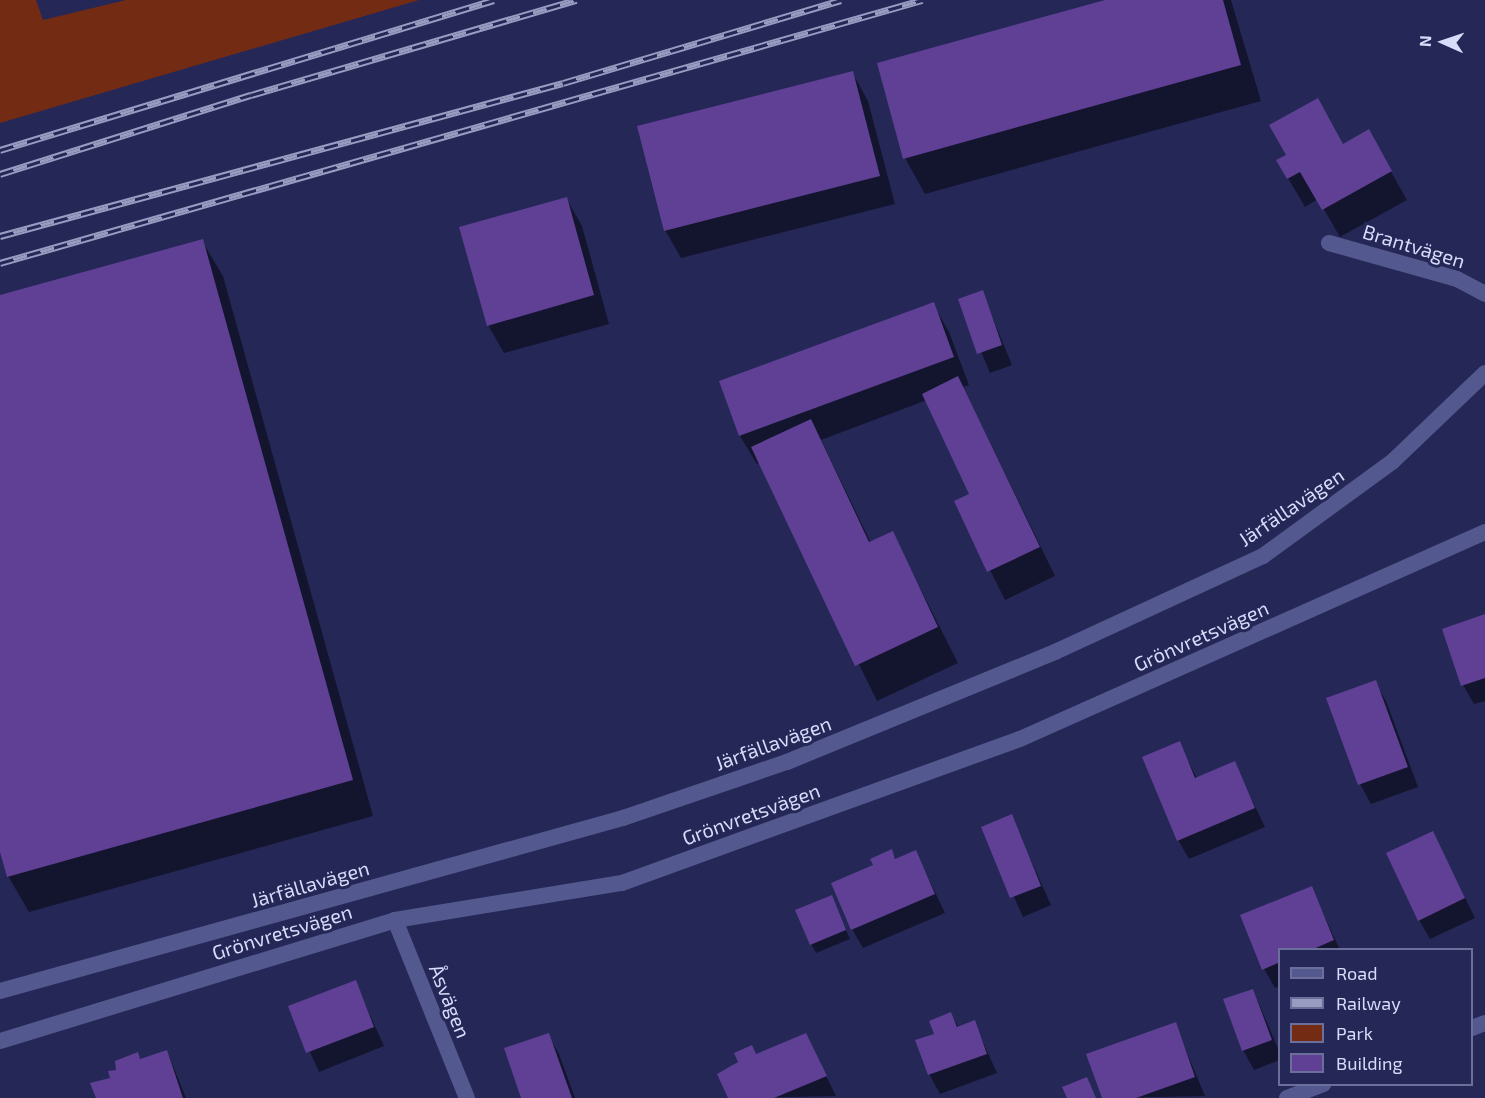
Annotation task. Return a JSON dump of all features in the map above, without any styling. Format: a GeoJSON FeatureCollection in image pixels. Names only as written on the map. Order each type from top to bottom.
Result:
{"type":"FeatureCollection","features":[{"type":"Feature","properties":{"kind":"street","name":"Brantvägen"},"geometry":{"type":"LineString","coordinates":[[1329,243],[1457,279],[1485,294]]}},
{"type":"Feature","properties":{"kind":"street","name":"Järfällavägen"},"geometry":{"type":"LineString","coordinates":[[0,991],[624,818],[787,762],[1055,652],[1263,556],[1392,462],[1485,373]]}},
{"type":"Feature","properties":{"kind":"street","name":"Grönvretsvägen"},"geometry":{"type":"LineString","coordinates":[[0,1041],[394,920],[622,883],[1020,740],[1485,532]]}},
{"type":"Feature","properties":{"kind":"street","name":"Åsvägen"},"geometry":{"type":"LineString","coordinates":[[394,920],[467,1098]]}},
{"type":"Feature","properties":{"kind":"street"},"geometry":{"type":"LineString","coordinates":[[1287,1098],[1318,1086]]}},
{"type":"Feature","properties":{"kind":"green space"},"geometry":{"type":"Polygon","coordinates":[[[0,0],[36,0],[43,20],[126,0],[419,0],[0,123],[0,0]]]}},
{"type":"Feature","properties":{"kind":"building"},"geometry":{"type":"Polygon","coordinates":[[[1105,0],[1223,0],[1241,65],[903,159],[877,63],[1105,0]]]}},
{"type":"Feature","properties":{"kind":"building"},"geometry":{"type":"Polygon","coordinates":[[[853,71],[880,176],[664,231],[637,126],[853,71]]]}},
{"type":"Feature","properties":{"kind":"building"},"geometry":{"type":"Polygon","coordinates":[[[1318,98],[1343,144],[1369,129],[1392,171],[1322,210],[1300,172],[1287,179],[1276,160],[1286,155],[1269,125],[1318,98]]]}},
{"type":"Feature","properties":{"kind":"building"},"geometry":{"type":"Polygon","coordinates":[[[567,197],[594,295],[487,326],[459,227],[567,197]]]}},
{"type":"Feature","properties":{"kind":"building"},"geometry":{"type":"Polygon","coordinates":[[[203,239],[353,780],[7,877],[0,852],[0,295],[203,239]]]}},
{"type":"Feature","properties":{"kind":"building"},"geometry":{"type":"Polygon","coordinates":[[[983,290],[1002,345],[977,354],[958,299],[983,290]]]}},
{"type":"Feature","properties":{"kind":"building"},"geometry":{"type":"Polygon","coordinates":[[[934,302],[954,357],[739,436],[719,381],[934,302]]]}},
{"type":"Feature","properties":{"kind":"building"},"geometry":{"type":"Polygon","coordinates":[[[958,376],[1040,547],[987,572],[954,501],[969,494],[922,394],[958,376]]]}},
{"type":"Feature","properties":{"kind":"building"},"geometry":{"type":"Polygon","coordinates":[[[811,419],[869,542],[893,531],[938,627],[855,666],[751,447],[811,419]]]}},
{"type":"Feature","properties":{"kind":"building"},"geometry":{"type":"Polygon","coordinates":[[[1485,614],[1485,678],[1461,686],[1442,629],[1485,614]]]}},
{"type":"Feature","properties":{"kind":"building"},"geometry":{"type":"Polygon","coordinates":[[[1376,680],[1408,767],[1358,785],[1326,698],[1376,680]]]}},
{"type":"Feature","properties":{"kind":"building"},"geometry":{"type":"Polygon","coordinates":[[[1180,741],[1195,778],[1235,761],[1255,808],[1177,841],[1142,757],[1180,741]]]}},
{"type":"Feature","properties":{"kind":"building"},"geometry":{"type":"Polygon","coordinates":[[[1012,814],[1041,886],[1010,898],[981,827],[1012,814]]]}},
{"type":"Feature","properties":{"kind":"building"},"geometry":{"type":"Polygon","coordinates":[[[1433,831],[1465,898],[1418,921],[1386,853],[1433,831]]]}},
{"type":"Feature","properties":{"kind":"building"},"geometry":{"type":"Polygon","coordinates":[[[892,849],[895,859],[916,850],[935,894],[851,930],[831,883],[873,865],[870,859],[892,849]]]}},
{"type":"Feature","properties":{"kind":"building"},"geometry":{"type":"Polygon","coordinates":[[[1312,886],[1334,940],[1316,948],[1278,948],[1278,963],[1262,970],[1240,915],[1312,886]]]}},
{"type":"Feature","properties":{"kind":"building"},"geometry":{"type":"Polygon","coordinates":[[[832,895],[846,930],[810,945],[795,910],[832,895]]]}},
{"type":"Feature","properties":{"kind":"building"},"geometry":{"type":"Polygon","coordinates":[[[356,980],[374,1027],[306,1053],[288,1006],[356,980]]]}},
{"type":"Feature","properties":{"kind":"building"},"geometry":{"type":"Polygon","coordinates":[[[1253,989],[1272,1040],[1242,1051],[1223,999],[1253,989]]]}},
{"type":"Feature","properties":{"kind":"building"},"geometry":{"type":"Polygon","coordinates":[[[951,1012],[957,1027],[975,1020],[987,1054],[928,1075],[915,1040],[934,1034],[929,1021],[951,1012]]]}},
{"type":"Feature","properties":{"kind":"building"},"geometry":{"type":"Polygon","coordinates":[[[1176,1022],[1195,1077],[1136,1098],[1102,1098],[1086,1054],[1176,1022]]]}},
{"type":"Feature","properties":{"kind":"building"},"geometry":{"type":"Polygon","coordinates":[[[549,1033],[572,1098],[521,1098],[504,1048],[549,1033]]]}},
{"type":"Feature","properties":{"kind":"building"},"geometry":{"type":"Polygon","coordinates":[[[806,1033],[827,1076],[774,1098],[728,1098],[717,1074],[738,1062],[734,1053],[752,1045],[756,1054],[806,1033]]]}},
{"type":"Feature","properties":{"kind":"building"},"geometry":{"type":"Polygon","coordinates":[[[167,1050],[183,1098],[96,1098],[90,1083],[110,1078],[108,1071],[116,1070],[115,1061],[138,1052],[140,1059],[167,1050]]]}},
{"type":"Feature","properties":{"kind":"building"},"geometry":{"type":"Polygon","coordinates":[[[1087,1077],[1096,1098],[1067,1098],[1062,1087],[1087,1077]]]}},
{"type":"Feature","properties":{"kind":"railway"},"geometry":{"type":"LineString","coordinates":[[0,150],[494,0]]}},
{"type":"Feature","properties":{"kind":"railway"},"geometry":{"type":"LineString","coordinates":[[0,174],[251,95],[576,0]]}},
{"type":"Feature","properties":{"kind":"railway"},"geometry":{"type":"LineString","coordinates":[[0,236],[563,83],[841,0]]}},
{"type":"Feature","properties":{"kind":"railway"},"geometry":{"type":"LineString","coordinates":[[0,263],[922,0]]}}]}
